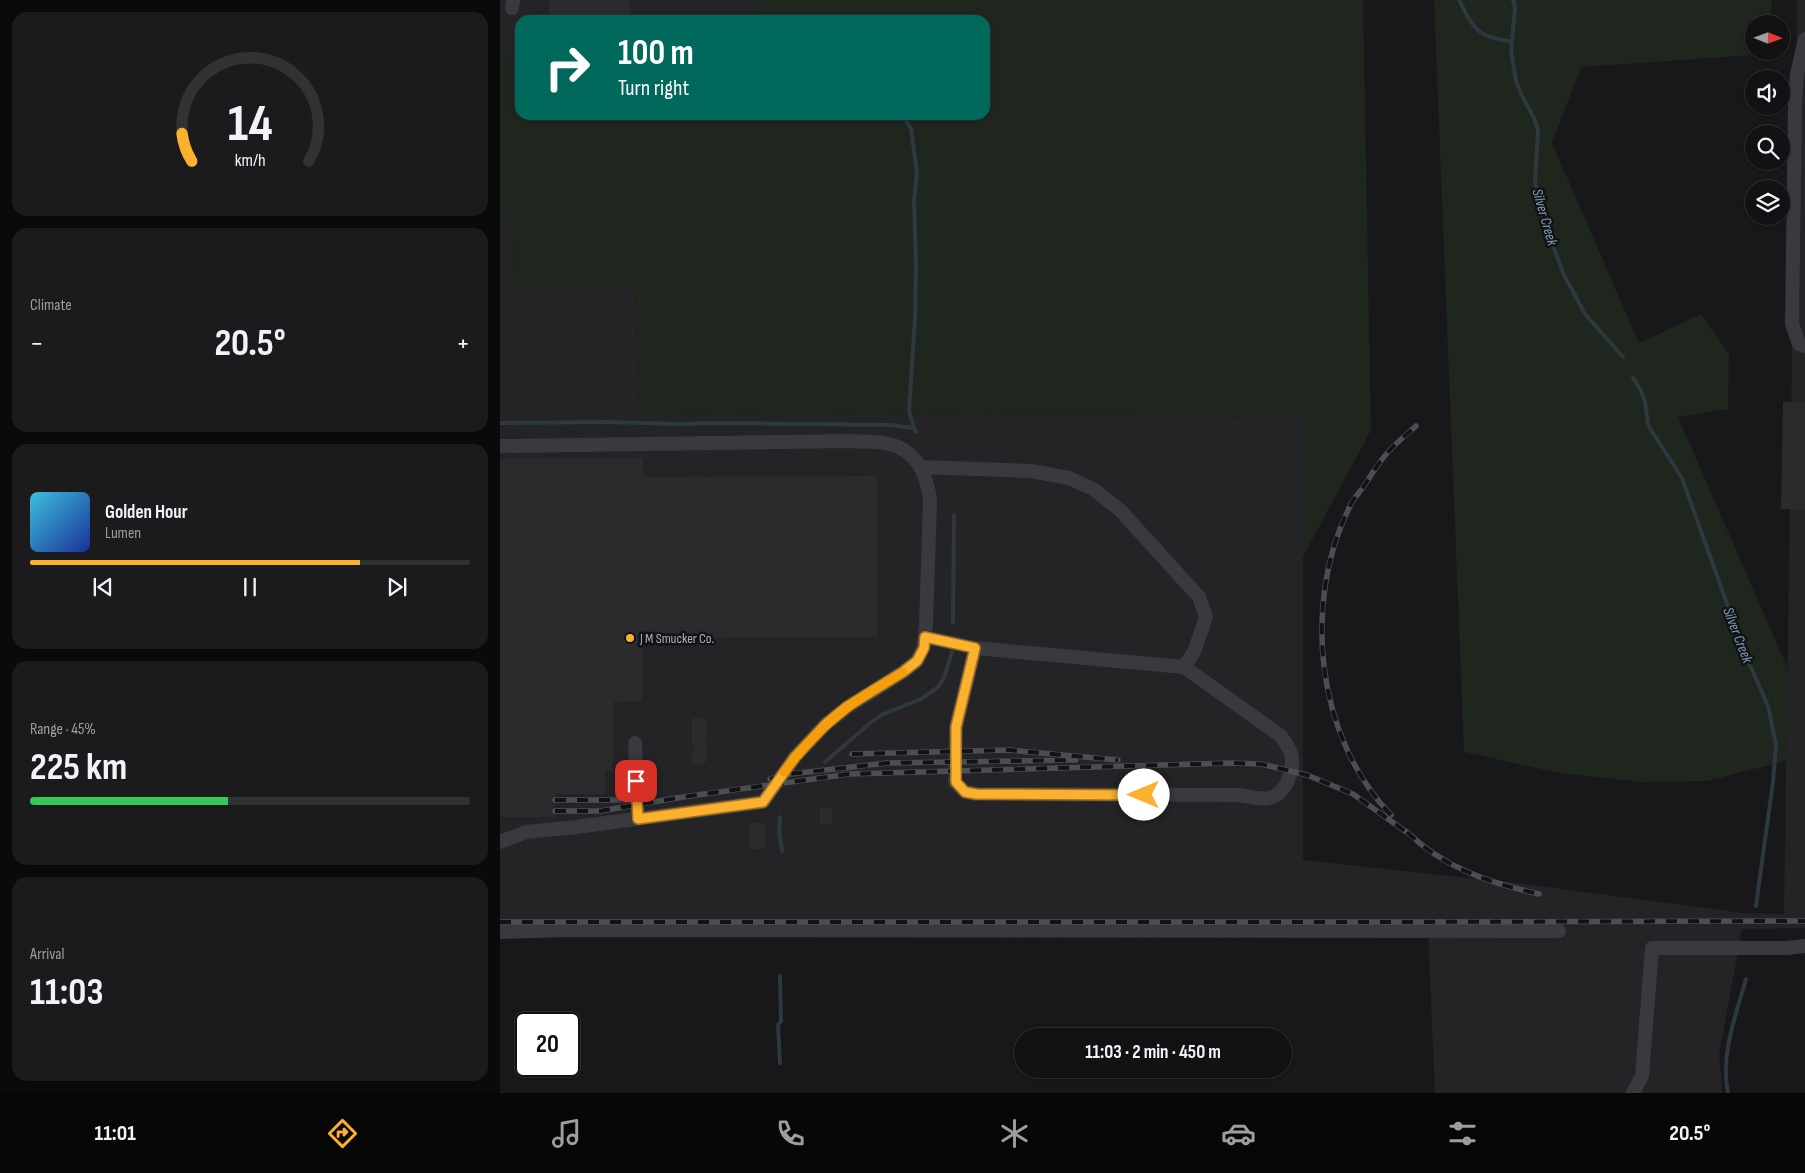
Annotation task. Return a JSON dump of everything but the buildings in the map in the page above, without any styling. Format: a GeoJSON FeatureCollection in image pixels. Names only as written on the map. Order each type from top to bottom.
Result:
{"type":"FeatureCollection","features":[{"type":"Feature","properties":{"kind":"lane"},"geometry":{"type":"LineString","coordinates":[[1805,39],[1797,74],[1792,324],[1799,344],[1805,346]]}},
{"type":"Feature","properties":{"kind":"lane"},"geometry":{"type":"LineString","coordinates":[[500,446],[850,441],[890,444],[908,452],[921,467],[928,486],[930,500],[925,637],[924,648],[917,661],[903,672],[848,706],[826,724],[795,757],[763,802],[576,828],[526,832],[500,842]]}},
{"type":"Feature","properties":{"kind":"lane"},"geometry":{"type":"LineString","coordinates":[[921,467],[1031,471],[1069,478],[1093,489],[1120,510],[1199,597],[1206,617],[1194,652],[1184,667]]}},
{"type":"Feature","properties":{"kind":"lane"},"geometry":{"type":"LineString","coordinates":[[925,637],[975,648],[1184,667],[1281,736],[1291,753],[1290,770],[1286,785],[1278,795],[1267,798],[1238,796],[976,794],[965,792],[956,782],[956,727],[975,648]]}},
{"type":"Feature","properties":{"kind":"lane"},"geometry":{"type":"LineString","coordinates":[[635,743],[638,819]]}},
{"type":"Feature","properties":{"kind":"lane"},"geometry":{"type":"LineString","coordinates":[[500,932],[570,930],[1559,931]]}},
{"type":"Feature","properties":{"kind":"lane"},"geometry":{"type":"LineString","coordinates":[[1633,1093],[1642,1076],[1652,948],[1788,948],[1805,946]]}},
{"type":"Feature","properties":{"kind":"shaded area"},"geometry":{"type":"Polygon","coordinates":[[[500,0],[755,0],[755,15],[515,15],[515,56],[500,56],[500,0]]]}},
{"type":"Feature","properties":{"kind":"shaded area"},"geometry":{"type":"Polygon","coordinates":[[[755,0],[1363,0],[1371,430],[1303,557],[1303,417],[639,413],[635,285],[515,285],[514,226],[500,210],[500,56],[515,56],[515,120],[990,120],[990,15],[755,15],[755,0]]]}},
{"type":"Feature","properties":{"kind":"shaded area"},"geometry":{"type":"Polygon","coordinates":[[[1434,0],[1772,0],[1771,15],[1745,15],[1745,56],[1581,67],[1552,143],[1639,343],[1701,314],[1729,354],[1728,409],[1678,417],[1788,669],[1786,761],[1707,781],[1642,782],[1559,773],[1464,752],[1434,0]]]}},
{"type":"Feature","properties":{"kind":"shaded area"},"geometry":{"type":"Polygon","coordinates":[[[1797,0],[1805,0],[1805,928],[1742,929],[1719,1055],[1723,1093],[1435,1093],[1428,931],[500,932],[500,210],[514,226],[515,284],[635,285],[639,413],[1303,417],[1303,860],[1516,883],[1743,913],[1784,914],[1797,0]]]}},
{"type":"Feature","properties":{"kind":"waterway"},"geometry":{"type":"LineString","coordinates":[[1459,0],[1468,18],[1478,30],[1491,37],[1511,41]]}},
{"type":"Feature","properties":{"kind":"waterway","name":"Silver Creek"},"geometry":{"type":"LineString","coordinates":[[1513,0],[1515,8],[1511,51],[1516,81],[1538,130],[1535,182],[1542,217],[1564,275],[1585,314],[1623,357]]}},
{"type":"Feature","properties":{"kind":"waterway"},"geometry":{"type":"LineString","coordinates":[[906,120],[911,129],[917,173],[914,201],[915,318],[909,411],[914,428]]}},
{"type":"Feature","properties":{"kind":"waterway","name":"Silver Creek"},"geometry":{"type":"LineString","coordinates":[[1633,378],[1645,401],[1648,425],[1682,478],[1745,654],[1768,706],[1776,745],[1773,782],[1756,906]]}},
{"type":"Feature","properties":{"kind":"waterway"},"geometry":{"type":"LineString","coordinates":[[500,423],[606,422],[890,425],[914,428],[916,432]]}},
{"type":"Feature","properties":{"kind":"waterway"},"geometry":{"type":"LineString","coordinates":[[953,622],[954,515]]}},
{"type":"Feature","properties":{"kind":"waterway"},"geometry":{"type":"LineString","coordinates":[[825,762],[881,715],[921,699],[937,688],[944,678],[952,652]]}},
{"type":"Feature","properties":{"kind":"waterway"},"geometry":{"type":"LineString","coordinates":[[780,817],[779,831],[782,851]]}},
{"type":"Feature","properties":{"kind":"waterway"},"geometry":{"type":"LineString","coordinates":[[780,976],[781,1021],[778,1025],[780,1063]]}},
{"type":"Feature","properties":{"kind":"waterway","name":"Silver Creek"},"geometry":{"type":"LineString","coordinates":[[1728,1093],[1726,1064],[1730,1035],[1746,979]]}},
{"type":"Feature","properties":{"kind":"railway"},"geometry":{"type":"LineString","coordinates":[[1391,815],[1366,783],[1346,748],[1332,709],[1324,668],[1322,627],[1325,586],[1334,546],[1350,505],[1394,445],[1416,426]]}},
{"type":"Feature","properties":{"kind":"railway"},"geometry":{"type":"LineString","coordinates":[[852,754],[1009,750],[1118,760]]}},
{"type":"Feature","properties":{"kind":"railway"},"geometry":{"type":"LineString","coordinates":[[770,779],[790,774],[887,763],[1076,760]]}},
{"type":"Feature","properties":{"kind":"railway"},"geometry":{"type":"LineString","coordinates":[[555,811],[600,811],[683,797],[849,774],[1232,763],[1261,764],[1307,775],[1353,794],[1412,836]]}},
{"type":"Feature","properties":{"kind":"railway"},"geometry":{"type":"LineString","coordinates":[[555,800],[635,800]]}},
{"type":"Feature","properties":{"kind":"railway"},"geometry":{"type":"LineString","coordinates":[[1407,832],[1421,845],[1452,865],[1485,879],[1539,894]]}},
{"type":"Feature","properties":{"kind":"railway"},"geometry":{"type":"LineString","coordinates":[[500,922],[1805,921]]}},
{"type":"Feature","properties":{"kind":"slow traffic"},"geometry":{"type":"LineString","coordinates":[[784,772],[795,757],[826,724],[848,706],[903,672]]}},
{"type":"Feature","properties":{"kind":"place","name":"J M Smucker Co."},"geometry":{"type":"Point","coordinates":[630,638]}},
{"type":"Feature","properties":{"kind":"route"},"geometry":{"type":"LineString","coordinates":[[636,781],[638,819],[763,802],[795,757],[826,724],[848,706],[903,672],[917,661],[924,648],[925,637],[975,648],[956,727],[956,782],[965,792],[976,794],[1144,795]]}}]}
